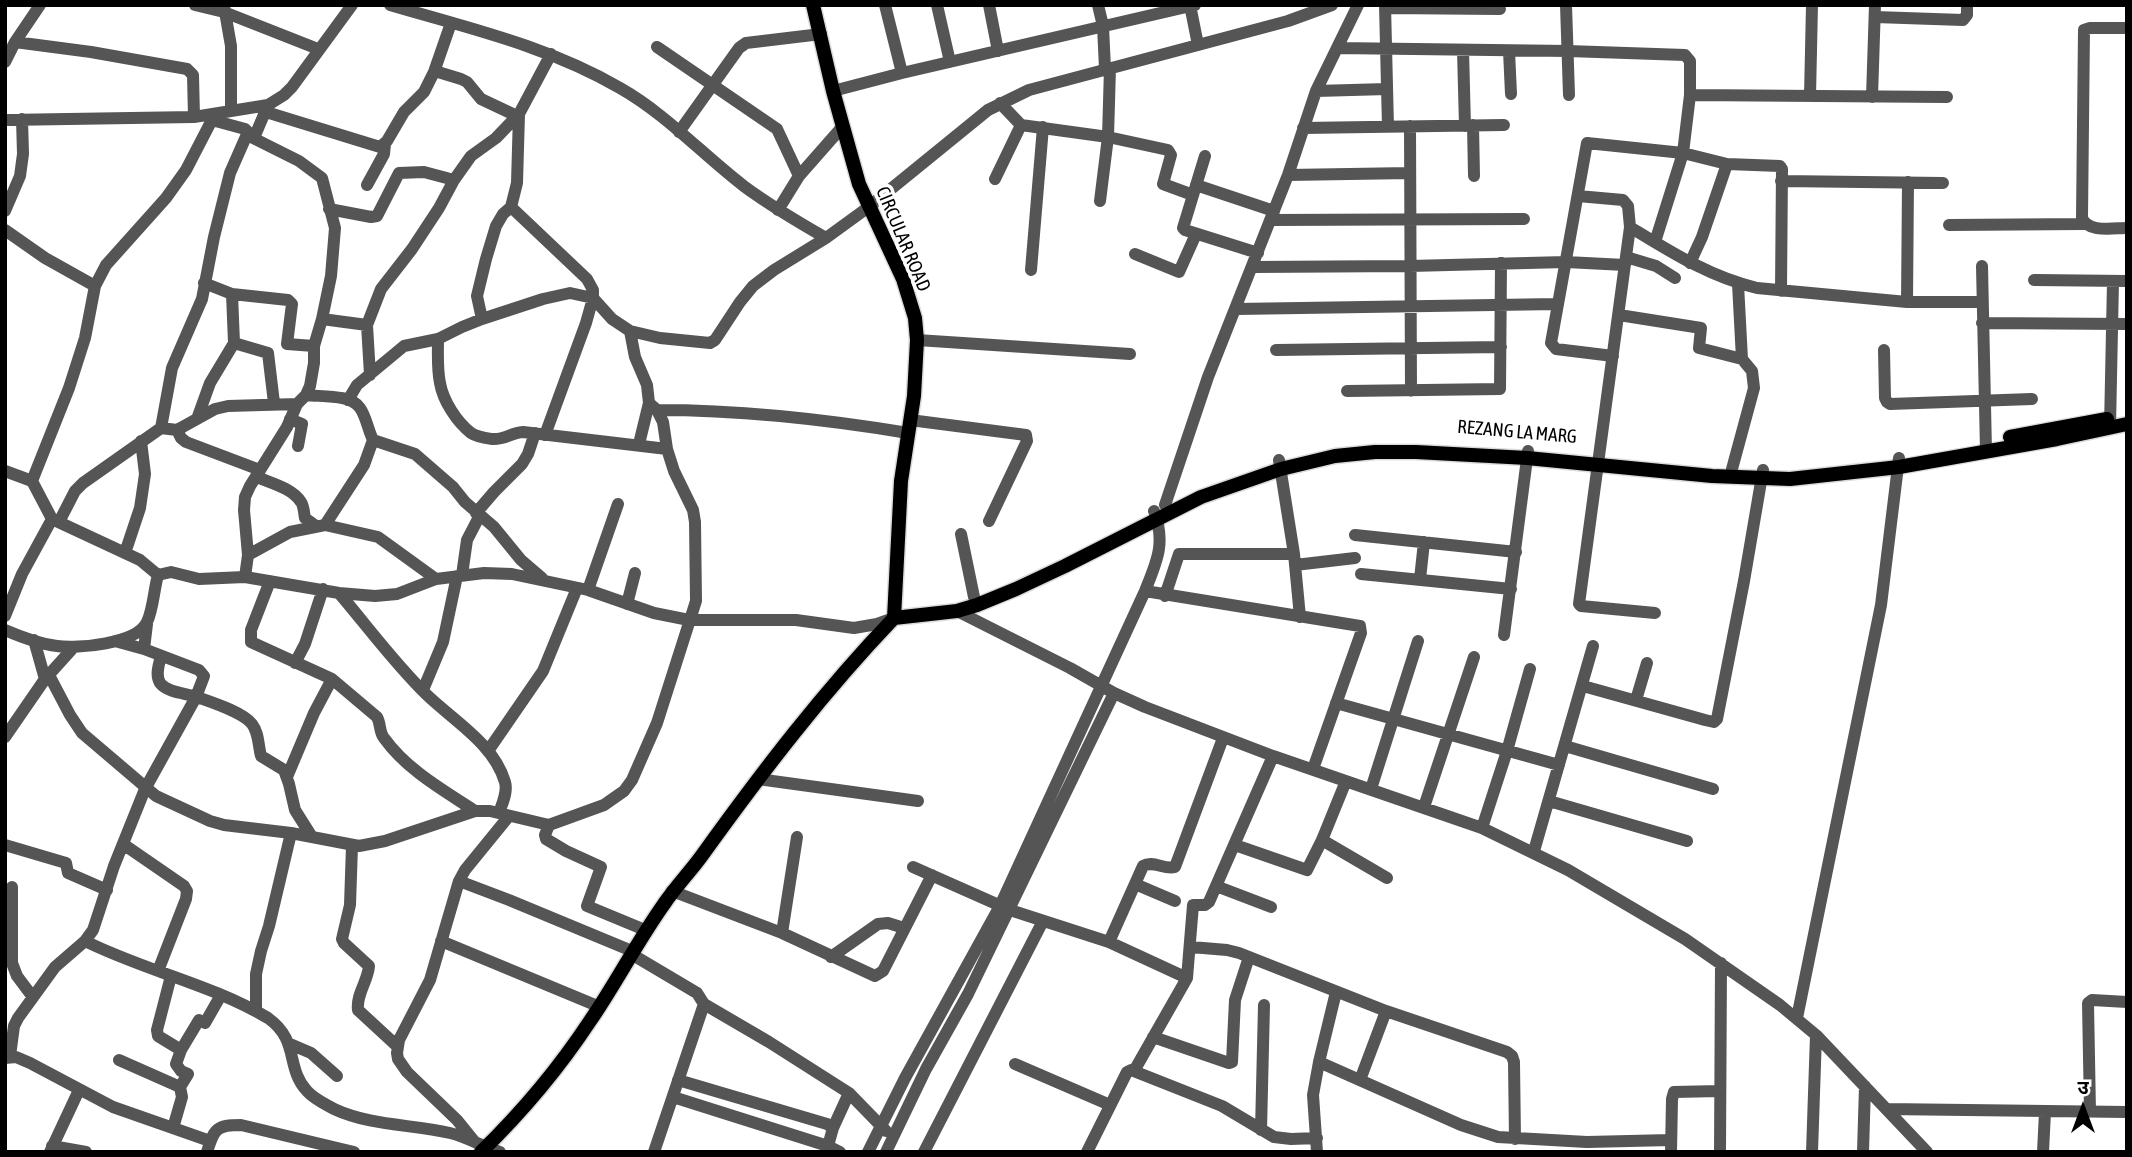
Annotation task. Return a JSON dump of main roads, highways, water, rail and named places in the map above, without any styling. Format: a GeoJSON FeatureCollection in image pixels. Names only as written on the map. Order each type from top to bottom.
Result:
{"type":"FeatureCollection","features":[{"type":"Feature","properties":{"kind":"main road","name":"CIRCULAR ROAD"},"geometry":{"type":"LineString","coordinates":[[813,5],[833,92],[859,184],[903,279],[915,318],[917,340],[914,396],[901,481],[894,618]]}},
{"type":"Feature","properties":{"kind":"main road","name":"REZANG LA MARG"},"geometry":{"type":"LineString","coordinates":[[2110,423],[2127,415]]}},
{"type":"Feature","properties":{"kind":"main road","name":"REZANG LA MARG"},"geometry":{"type":"LineString","coordinates":[[894,618],[957,611],[1017,589],[1182,495],[1329,447],[1416,444],[1598,462],[1763,474],[1899,462],[2110,423],[2127,424]]}},
{"type":"Feature","properties":{"kind":"main road","name":"REZANG LA MARG"},"geometry":{"type":"LineString","coordinates":[[1598,462],[1732,468],[1763,474]]}},
{"type":"Feature","properties":{"kind":"main road","name":"REZANG LA MARG"},"geometry":{"type":"LineString","coordinates":[[934,614],[1093,547]]}},
{"type":"Feature","properties":{"kind":"main road"},"geometry":{"type":"LineString","coordinates":[[488,1149],[582,1033],[679,888],[758,779],[852,663],[894,618]]}},
{"type":"Feature","properties":{"kind":"main road"},"geometry":{"type":"LineString","coordinates":[[488,1149],[570,1063],[597,1027],[645,930],[679,888]]}}]}
